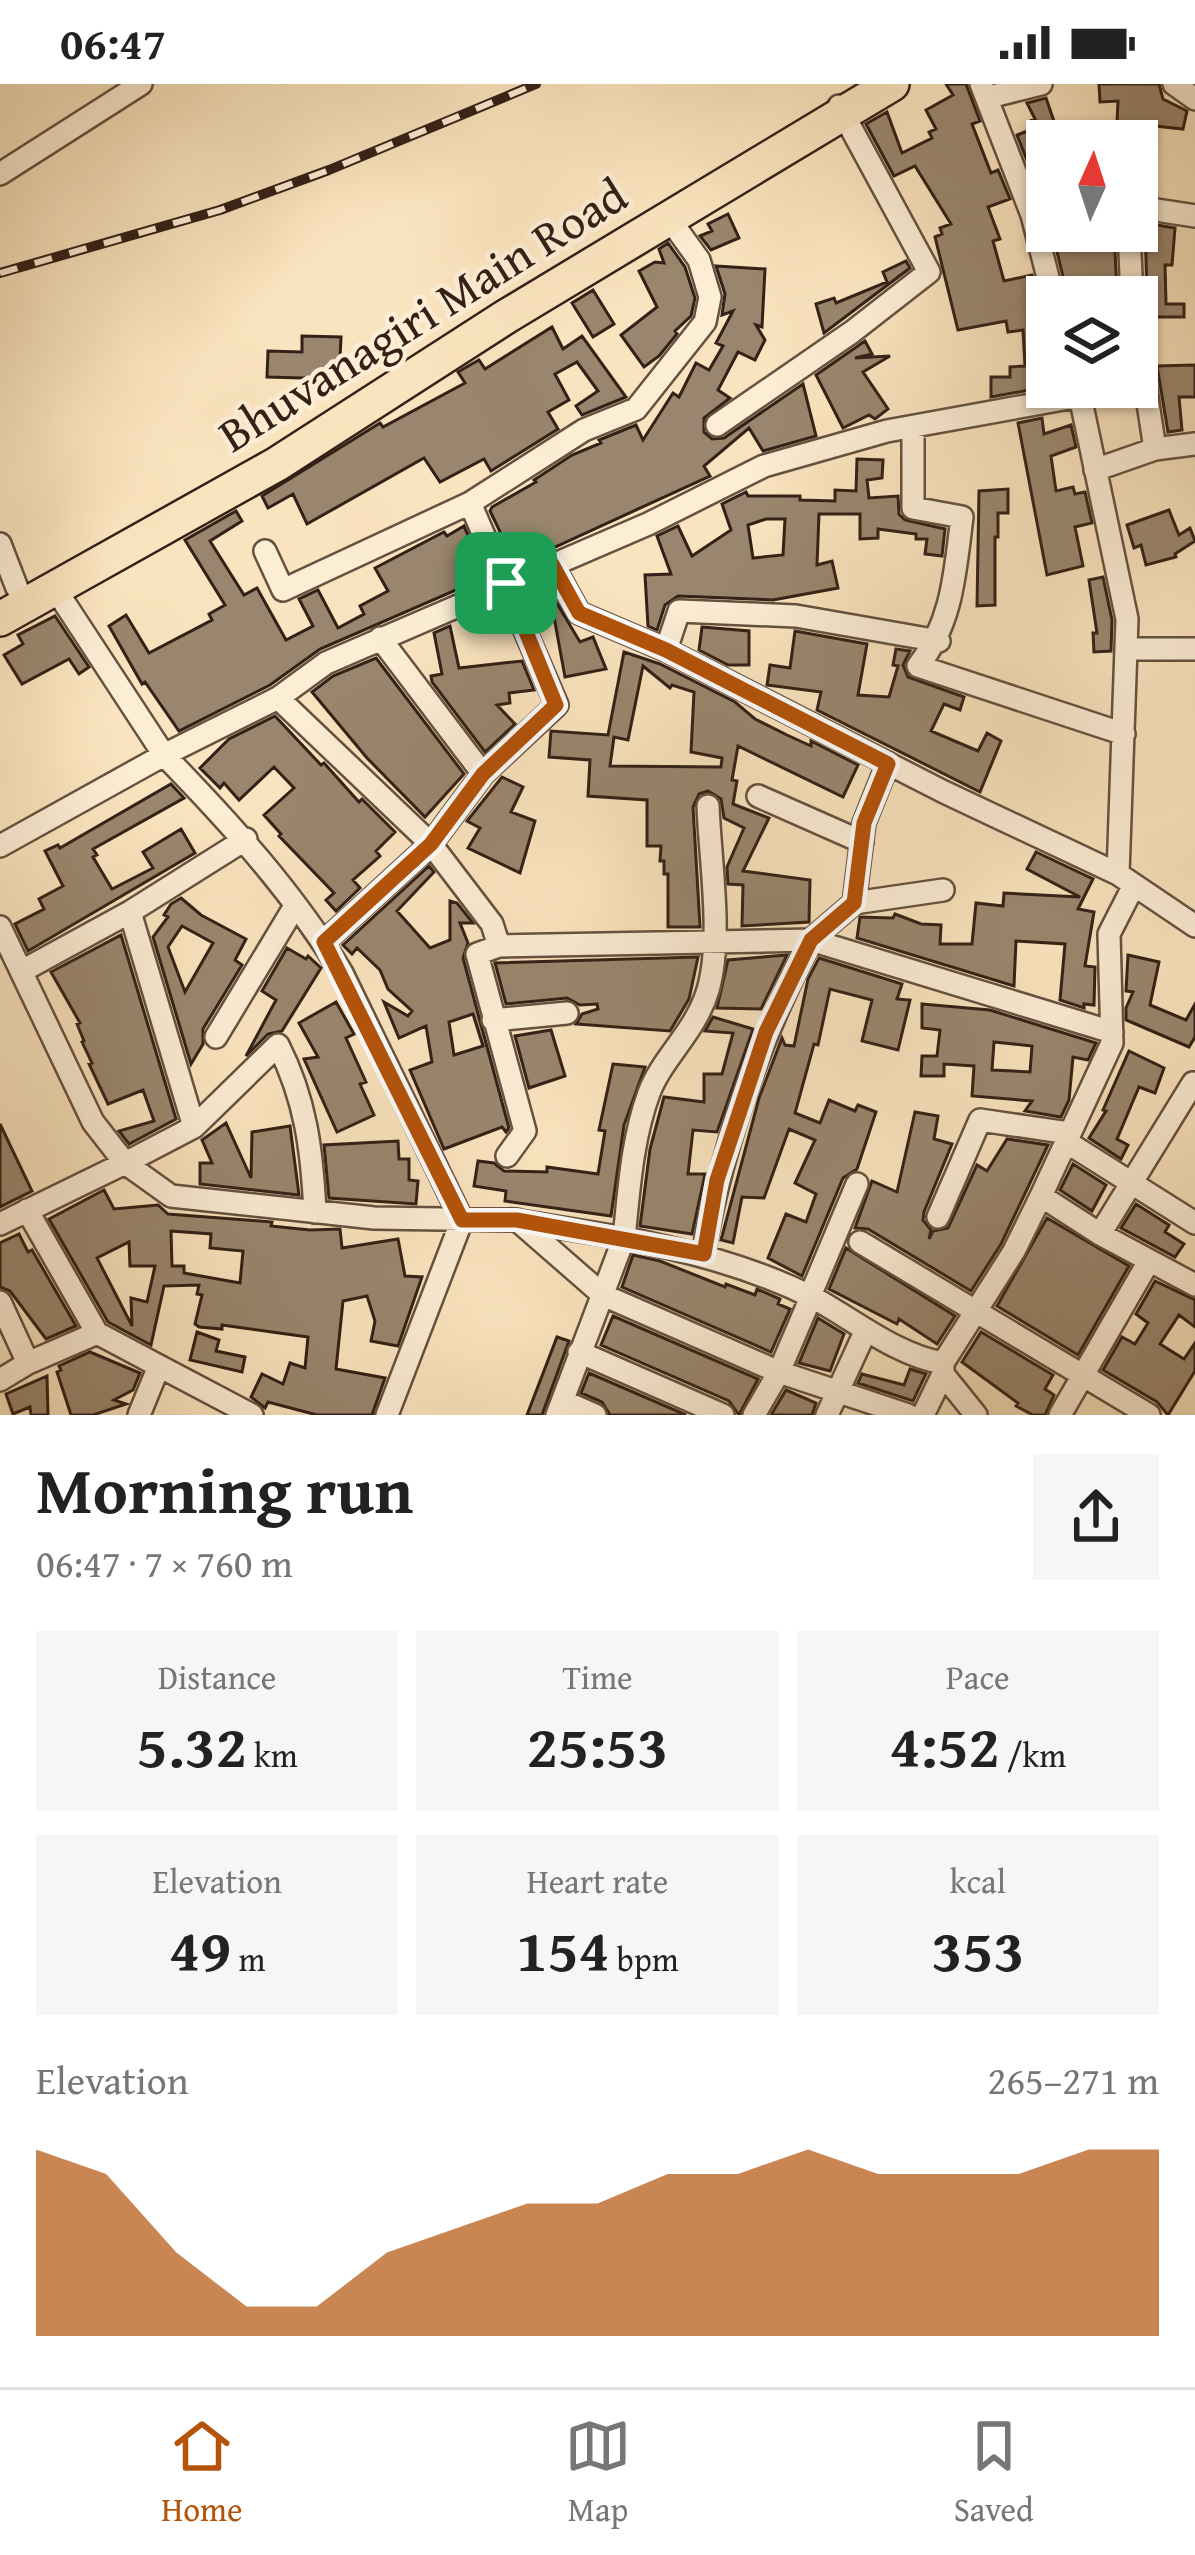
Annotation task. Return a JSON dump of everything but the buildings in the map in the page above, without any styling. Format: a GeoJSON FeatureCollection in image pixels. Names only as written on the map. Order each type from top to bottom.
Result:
{"type":"FeatureCollection","features":[{"type":"Feature","properties":{"kind":"main road","name":"Bhuvanagiri Main Road"},"geometry":{"type":"LineString","coordinates":[[9,592],[267,449],[556,266],[848,99],[892,84]]}},
{"type":"Feature","properties":{"kind":"main road","name":"Bhuvanagiri Main Road"},"geometry":{"type":"LineString","coordinates":[[0,619],[355,417],[848,99]]}},
{"type":"Feature","properties":{"kind":"street"},"geometry":{"type":"LineString","coordinates":[[1026,180],[985,90],[1041,84]]}},
{"type":"Feature","properties":{"kind":"street"},"geometry":{"type":"LineString","coordinates":[[1174,84],[1195,99]]}},
{"type":"Feature","properties":{"kind":"street"},"geometry":{"type":"LineString","coordinates":[[0,174],[132,86]]}},
{"type":"Feature","properties":{"kind":"street"},"geometry":{"type":"LineString","coordinates":[[717,425],[929,272],[848,99]]}},
{"type":"Feature","properties":{"kind":"street"},"geometry":{"type":"LineString","coordinates":[[1158,210],[1195,216]]}},
{"type":"Feature","properties":{"kind":"street"},"geometry":{"type":"LineString","coordinates":[[265,551],[284,590],[470,503],[584,430],[636,409],[705,322],[710,297],[699,260],[668,217]]}},
{"type":"Feature","properties":{"kind":"street"},"geometry":{"type":"LineString","coordinates":[[0,846],[278,698],[326,664],[648,524],[764,466],[1026,402]]}},
{"type":"Feature","properties":{"kind":"street"},"geometry":{"type":"LineString","coordinates":[[923,1415],[943,1368],[1041,1196],[1112,1043],[1109,934],[1126,880],[1127,619],[1082,408]]}},
{"type":"Feature","properties":{"kind":"street"},"geometry":{"type":"LineString","coordinates":[[1149,408],[1155,449]]}},
{"type":"Feature","properties":{"kind":"street"},"geometry":{"type":"LineString","coordinates":[[913,427],[913,508],[962,517],[953,591],[938,640],[918,666],[1124,734]]}},
{"type":"Feature","properties":{"kind":"street"},"geometry":{"type":"LineString","coordinates":[[1095,470],[1155,449],[1195,444]]}},
{"type":"Feature","properties":{"kind":"street"},"geometry":{"type":"LineString","coordinates":[[324,942],[431,844],[483,774],[556,705],[470,503]]}},
{"type":"Feature","properties":{"kind":"street"},"geometry":{"type":"LineString","coordinates":[[0,544],[9,592]]}},
{"type":"Feature","properties":{"kind":"street"},"geometry":{"type":"LineString","coordinates":[[552,564],[579,613],[666,650],[1126,880],[1195,926]]}},
{"type":"Feature","properties":{"kind":"street"},"geometry":{"type":"LineString","coordinates":[[56,590],[164,755],[246,839],[324,942],[462,1220],[387,1415]]}},
{"type":"Feature","properties":{"kind":"street"},"geometry":{"type":"LineString","coordinates":[[666,650],[679,610],[796,616],[938,640]]}},
{"type":"Feature","properties":{"kind":"street"},"geometry":{"type":"LineString","coordinates":[[380,638],[483,774]]}},
{"type":"Feature","properties":{"kind":"street"},"geometry":{"type":"LineString","coordinates":[[1126,650],[1195,649]]}},
{"type":"Feature","properties":{"kind":"street"},"geometry":{"type":"LineString","coordinates":[[278,698],[431,844],[492,924],[499,946]]}},
{"type":"Feature","properties":{"kind":"street"},"geometry":{"type":"LineString","coordinates":[[854,903],[864,823],[888,764]]}},
{"type":"Feature","properties":{"kind":"street"},"geometry":{"type":"LineString","coordinates":[[758,796],[862,842]]}},
{"type":"Feature","properties":{"kind":"street"},"geometry":{"type":"LineString","coordinates":[[595,1415],[560,1408],[624,1238],[632,1160],[650,1090],[685,1040],[710,980],[708,806]]}},
{"type":"Feature","properties":{"kind":"street"},"geometry":{"type":"LineString","coordinates":[[22,971],[130,912],[246,839]]}},
{"type":"Feature","properties":{"kind":"street"},"geometry":{"type":"LineString","coordinates":[[704,1254],[717,1180],[742,1100],[766,1032],[811,940],[854,903],[943,890]]}},
{"type":"Feature","properties":{"kind":"street"},"geometry":{"type":"LineString","coordinates":[[216,1036],[295,906]]}},
{"type":"Feature","properties":{"kind":"street"},"geometry":{"type":"LineString","coordinates":[[130,912],[194,1126]]}},
{"type":"Feature","properties":{"kind":"street"},"geometry":{"type":"LineString","coordinates":[[0,927],[93,1123],[125,1162],[171,1196],[315,1212],[517,1220],[704,1254],[809,1300],[943,1368],[976,1415]]}},
{"type":"Feature","properties":{"kind":"street"},"geometry":{"type":"LineString","coordinates":[[507,1156],[525,1131],[477,954],[499,946],[811,940],[1112,1032]]}},
{"type":"Feature","properties":{"kind":"street"},"geometry":{"type":"LineString","coordinates":[[493,1020],[568,1013]]}},
{"type":"Feature","properties":{"kind":"street"},"geometry":{"type":"LineString","coordinates":[[0,1224],[194,1126],[278,1046],[290,1068],[312,1142],[315,1212]]}},
{"type":"Feature","properties":{"kind":"street"},"geometry":{"type":"LineString","coordinates":[[1100,1234],[1192,1083]]}},
{"type":"Feature","properties":{"kind":"street"},"geometry":{"type":"LineString","coordinates":[[938,1216],[980,1120],[1067,1137],[1128,1184],[1195,1222]]}},
{"type":"Feature","properties":{"kind":"street"},"geometry":{"type":"LineString","coordinates":[[754,1415],[778,1372],[857,1184]]}},
{"type":"Feature","properties":{"kind":"street"},"geometry":{"type":"LineString","coordinates":[[1041,1196],[1195,1285]]}},
{"type":"Feature","properties":{"kind":"street"},"geometry":{"type":"LineString","coordinates":[[27,1210],[97,1333],[252,1415]]}},
{"type":"Feature","properties":{"kind":"street"},"geometry":{"type":"LineString","coordinates":[[517,1220],[603,1295],[778,1372],[908,1415]]}},
{"type":"Feature","properties":{"kind":"street"},"geometry":{"type":"LineString","coordinates":[[860,1242],[1149,1415]]}},
{"type":"Feature","properties":{"kind":"street"},"geometry":{"type":"LineString","coordinates":[[1060,1415],[1149,1261]]}},
{"type":"Feature","properties":{"kind":"street"},"geometry":{"type":"LineString","coordinates":[[0,1302],[28,1363]]}},
{"type":"Feature","properties":{"kind":"street"},"geometry":{"type":"LineString","coordinates":[[827,1415],[866,1330]]}},
{"type":"Feature","properties":{"kind":"street"},"geometry":{"type":"LineString","coordinates":[[0,1380],[97,1333]]}},
{"type":"Feature","properties":{"kind":"street"},"geometry":{"type":"LineString","coordinates":[[579,1352],[723,1415]]}},
{"type":"Feature","properties":{"kind":"street"},"geometry":{"type":"LineString","coordinates":[[139,1415],[159,1366]]}},
{"type":"Feature","properties":{"kind":"railway"},"geometry":{"type":"LineString","coordinates":[[0,273],[220,210],[536,84]]}},
{"type":"Feature","properties":{"kind":"route"},"geometry":{"type":"LineString","coordinates":[[552,564],[579,613],[666,650],[888,764],[864,823],[854,903],[811,940],[766,1032],[717,1180],[704,1254],[517,1220],[462,1220],[324,942],[431,844],[483,774],[556,705],[506,583],[552,564]]}}]}
